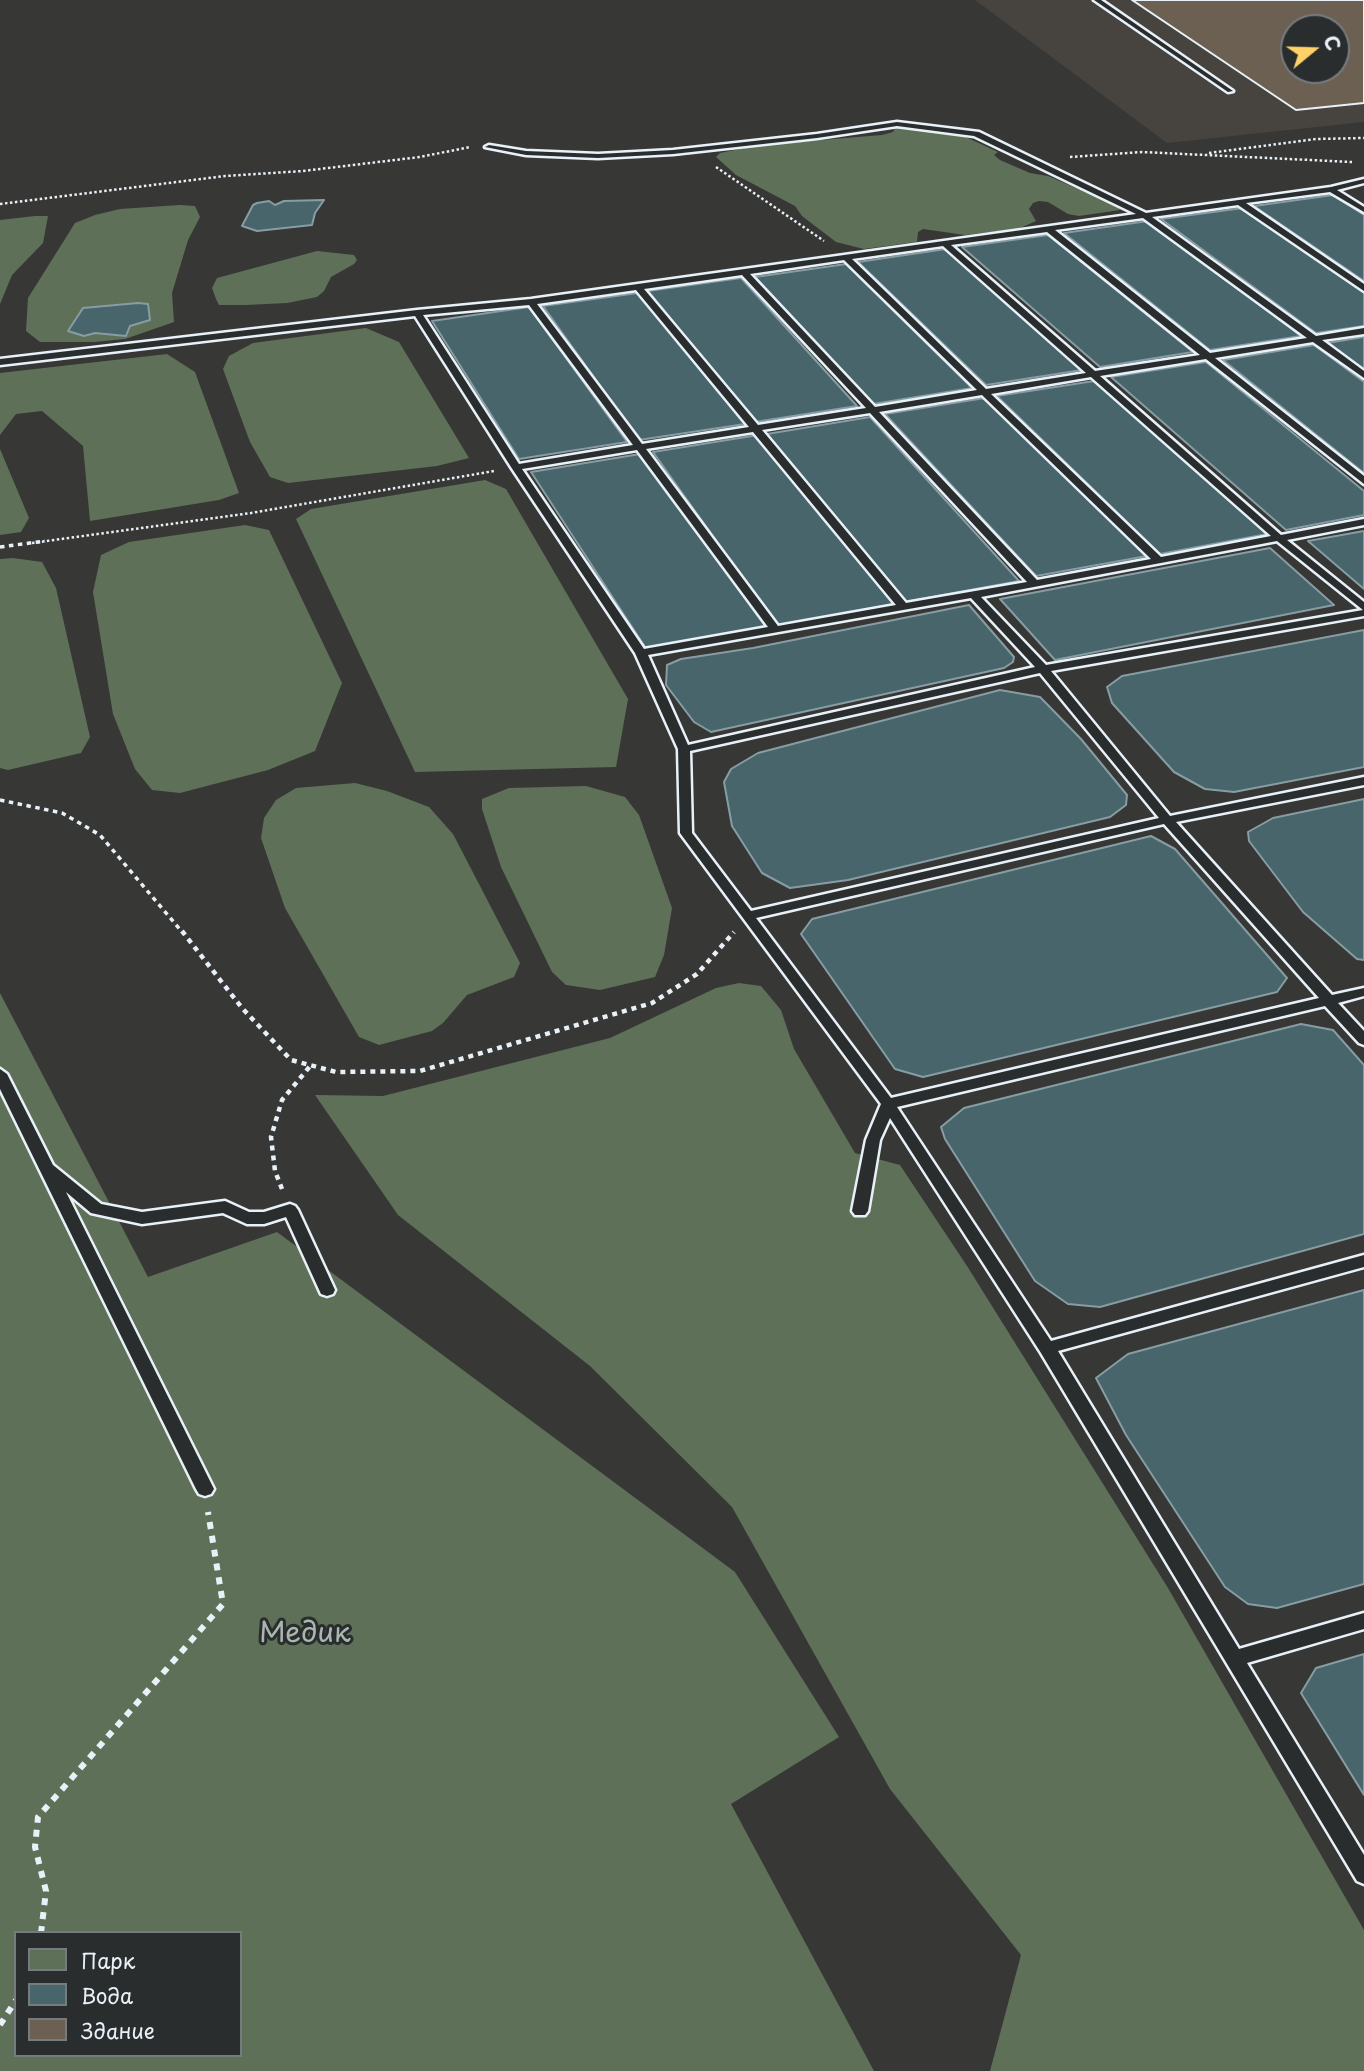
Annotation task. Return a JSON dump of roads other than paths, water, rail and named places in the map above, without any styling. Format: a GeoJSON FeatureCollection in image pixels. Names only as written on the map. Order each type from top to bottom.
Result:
{"type":"FeatureCollection","features":[{"type":"Feature","properties":{"kind":"lane"},"geometry":{"type":"LineString","coordinates":[[1097,0],[1230,91]]}},
{"type":"Feature","properties":{"kind":"lane"},"geometry":{"type":"LineString","coordinates":[[489,147],[526,153],[598,156],[673,152],[897,124],[976,134],[1146,216],[1364,375]]}},
{"type":"Feature","properties":{"kind":"lane"},"geometry":{"type":"LineString","coordinates":[[0,362],[531,302],[1146,216],[1331,189],[1364,181]]}},
{"type":"Feature","properties":{"kind":"lane"},"geometry":{"type":"LineString","coordinates":[[1331,189],[1364,210]]}},
{"type":"Feature","properties":{"kind":"lane"},"geometry":{"type":"LineString","coordinates":[[1239,202],[1364,288]]}},
{"type":"Feature","properties":{"kind":"lane"},"geometry":{"type":"LineString","coordinates":[[1050,229],[1364,481]]}},
{"type":"Feature","properties":{"kind":"lane"},"geometry":{"type":"LineString","coordinates":[[945,244],[1279,538],[1364,607]]}},
{"type":"Feature","properties":{"kind":"lane"},"geometry":{"type":"LineString","coordinates":[[846,258],[1159,561]]}},
{"type":"Feature","properties":{"kind":"lane"},"geometry":{"type":"LineString","coordinates":[[744,272],[1035,584]]}},
{"type":"Feature","properties":{"kind":"lane"},"geometry":{"type":"LineString","coordinates":[[638,287],[904,608]]}},
{"type":"Feature","properties":{"kind":"lane"},"geometry":{"type":"LineString","coordinates":[[531,302],[776,630]]}},
{"type":"Feature","properties":{"kind":"lane"},"geometry":{"type":"LineString","coordinates":[[417,313],[641,653],[684,749],[686,833],[888,1104],[1047,1348],[1364,1874]]}},
{"type":"Feature","properties":{"kind":"lane"},"geometry":{"type":"LineString","coordinates":[[516,467],[1364,331]]}},
{"type":"Feature","properties":{"kind":"lane"},"geometry":{"type":"LineString","coordinates":[[641,653],[904,608],[1364,522]]}},
{"type":"Feature","properties":{"kind":"lane"},"geometry":{"type":"LineString","coordinates":[[974,595],[1042,669],[1167,820],[1364,1040]]}},
{"type":"Feature","properties":{"kind":"lane"},"geometry":{"type":"LineString","coordinates":[[684,749],[1042,669],[1364,613]]}},
{"type":"Feature","properties":{"kind":"lane"},"geometry":{"type":"LineString","coordinates":[[747,916],[1167,820],[1364,781]]}},
{"type":"Feature","properties":{"kind":"lane"},"geometry":{"type":"LineString","coordinates":[[888,1104],[1364,992]]}},
{"type":"Feature","properties":{"kind":"lane"},"geometry":{"type":"LineString","coordinates":[[0,1074],[205,1489]]}},
{"type":"Feature","properties":{"kind":"lane"},"geometry":{"type":"LineString","coordinates":[[860,1211],[873,1140],[888,1104]]}},
{"type":"Feature","properties":{"kind":"lane"},"geometry":{"type":"LineString","coordinates":[[46,1167],[96,1209],[142,1218],[225,1208],[247,1218],[264,1218],[290,1210],[327,1290]]}},
{"type":"Feature","properties":{"kind":"lane"},"geometry":{"type":"LineString","coordinates":[[1047,1348],[1364,1261]]}},
{"type":"Feature","properties":{"kind":"lane"},"geometry":{"type":"LineString","coordinates":[[1234,1659],[1364,1621]]}},
{"type":"Feature","properties":{"kind":"water"},"geometry":{"type":"Polygon","coordinates":[[[1333,195],[1364,215],[1364,281],[1254,206],[1333,195]]]}},
{"type":"Feature","properties":{"kind":"water"},"geometry":{"type":"Polygon","coordinates":[[[324,200],[315,213],[312,225],[257,231],[242,226],[253,205],[257,203],[269,201],[275,205],[284,201],[324,200]]]}},
{"type":"Feature","properties":{"kind":"water"},"geometry":{"type":"Polygon","coordinates":[[[1243,208],[1364,292],[1364,326],[1316,333],[1161,219],[1243,208]]]}},
{"type":"Feature","properties":{"kind":"water"},"geometry":{"type":"Polygon","coordinates":[[[1148,221],[1301,336],[1210,350],[1064,233],[1148,221]]]}},
{"type":"Feature","properties":{"kind":"water"},"geometry":{"type":"Polygon","coordinates":[[[1048,235],[1193,352],[1100,367],[962,247],[1048,235]]]}},
{"type":"Feature","properties":{"kind":"water"},"geometry":{"type":"Polygon","coordinates":[[[946,249],[1082,370],[986,385],[858,262],[946,249]]]}},
{"type":"Feature","properties":{"kind":"water"},"geometry":{"type":"Polygon","coordinates":[[[846,264],[972,388],[873,404],[755,277],[846,264]]]}},
{"type":"Feature","properties":{"kind":"water"},"geometry":{"type":"Polygon","coordinates":[[[741,278],[857,406],[755,422],[648,291],[741,278]]]}},
{"type":"Feature","properties":{"kind":"water"},"geometry":{"type":"Polygon","coordinates":[[[638,293],[745,424],[639,440],[543,306],[638,293]]]}},
{"type":"Feature","properties":{"kind":"water"},"geometry":{"type":"Polygon","coordinates":[[[148,304],[150,320],[130,326],[126,336],[95,333],[84,336],[68,331],[83,308],[148,304]]]}},
{"type":"Feature","properties":{"kind":"water"},"geometry":{"type":"Polygon","coordinates":[[[529,307],[627,442],[519,459],[432,321],[529,307]]]}},
{"type":"Feature","properties":{"kind":"water"},"geometry":{"type":"Polygon","coordinates":[[[1364,337],[1364,370],[1327,343],[1364,337]]]}},
{"type":"Feature","properties":{"kind":"water"},"geometry":{"type":"Polygon","coordinates":[[[1314,345],[1364,382],[1364,473],[1223,360],[1314,345]]]}},
{"type":"Feature","properties":{"kind":"water"},"geometry":{"type":"Polygon","coordinates":[[[1206,362],[1364,491],[1364,515],[1286,530],[1111,377],[1206,362]]]}},
{"type":"Feature","properties":{"kind":"water"},"geometry":{"type":"Polygon","coordinates":[[[1094,381],[1267,534],[1160,554],[997,396],[1094,381]]]}},
{"type":"Feature","properties":{"kind":"water"},"geometry":{"type":"Polygon","coordinates":[[[985,398],[1147,556],[1036,576],[885,414],[985,398]]]}},
{"type":"Feature","properties":{"kind":"water"},"geometry":{"type":"Polygon","coordinates":[[[870,417],[1019,581],[905,602],[767,434],[870,417]]]}},
{"type":"Feature","properties":{"kind":"water"},"geometry":{"type":"Polygon","coordinates":[[[758,435],[895,604],[777,626],[653,452],[758,435]]]}},
{"type":"Feature","properties":{"kind":"water"},"geometry":{"type":"Polygon","coordinates":[[[640,454],[768,627],[647,650],[531,472],[640,454]]]}},
{"type":"Feature","properties":{"kind":"water"},"geometry":{"type":"Polygon","coordinates":[[[1364,531],[1364,589],[1308,541],[1364,531]]]}},
{"type":"Feature","properties":{"kind":"water"},"geometry":{"type":"Polygon","coordinates":[[[1270,548],[1334,605],[1055,660],[1000,599],[1270,548]]]}},
{"type":"Feature","properties":{"kind":"water"},"geometry":{"type":"Polygon","coordinates":[[[969,605],[1014,657],[1013,662],[1004,668],[711,732],[694,722],[666,685],[667,665],[681,659],[753,648],[969,605]]]}},
{"type":"Feature","properties":{"kind":"water"},"geometry":{"type":"Polygon","coordinates":[[[1364,630],[1364,767],[1234,792],[1205,789],[1174,772],[1112,703],[1107,687],[1122,676],[1364,630]]]}},
{"type":"Feature","properties":{"kind":"water"},"geometry":{"type":"Polygon","coordinates":[[[1000,690],[1040,697],[1081,739],[1127,795],[1126,805],[1110,817],[848,880],[790,888],[762,873],[732,826],[724,782],[731,769],[758,753],[1000,690]]]}},
{"type":"Feature","properties":{"kind":"water"},"geometry":{"type":"Polygon","coordinates":[[[1364,799],[1364,960],[1357,959],[1303,912],[1249,841],[1248,832],[1273,818],[1364,799]]]}},
{"type":"Feature","properties":{"kind":"water"},"geometry":{"type":"Polygon","coordinates":[[[1151,836],[1175,849],[1287,978],[1277,992],[923,1077],[895,1069],[801,934],[812,919],[1151,836]]]}},
{"type":"Feature","properties":{"kind":"water"},"geometry":{"type":"Polygon","coordinates":[[[1301,1024],[1333,1030],[1364,1065],[1364,1234],[1100,1307],[1068,1304],[1035,1281],[945,1139],[941,1127],[964,1108],[1301,1024]]]}},
{"type":"Feature","properties":{"kind":"water"},"geometry":{"type":"Polygon","coordinates":[[[1364,1290],[1364,1584],[1277,1608],[1248,1604],[1225,1587],[1126,1435],[1096,1378],[1128,1354],[1364,1290]]]}},
{"type":"Feature","properties":{"kind":"water"},"geometry":{"type":"Polygon","coordinates":[[[1364,1654],[1364,1795],[1301,1693],[1316,1668],[1364,1654]]]}},
{"type":"Feature","properties":{"kind":"park label","name":"Медик"},"geometry":{"type":"Point","coordinates":[305,1634]}}]}
